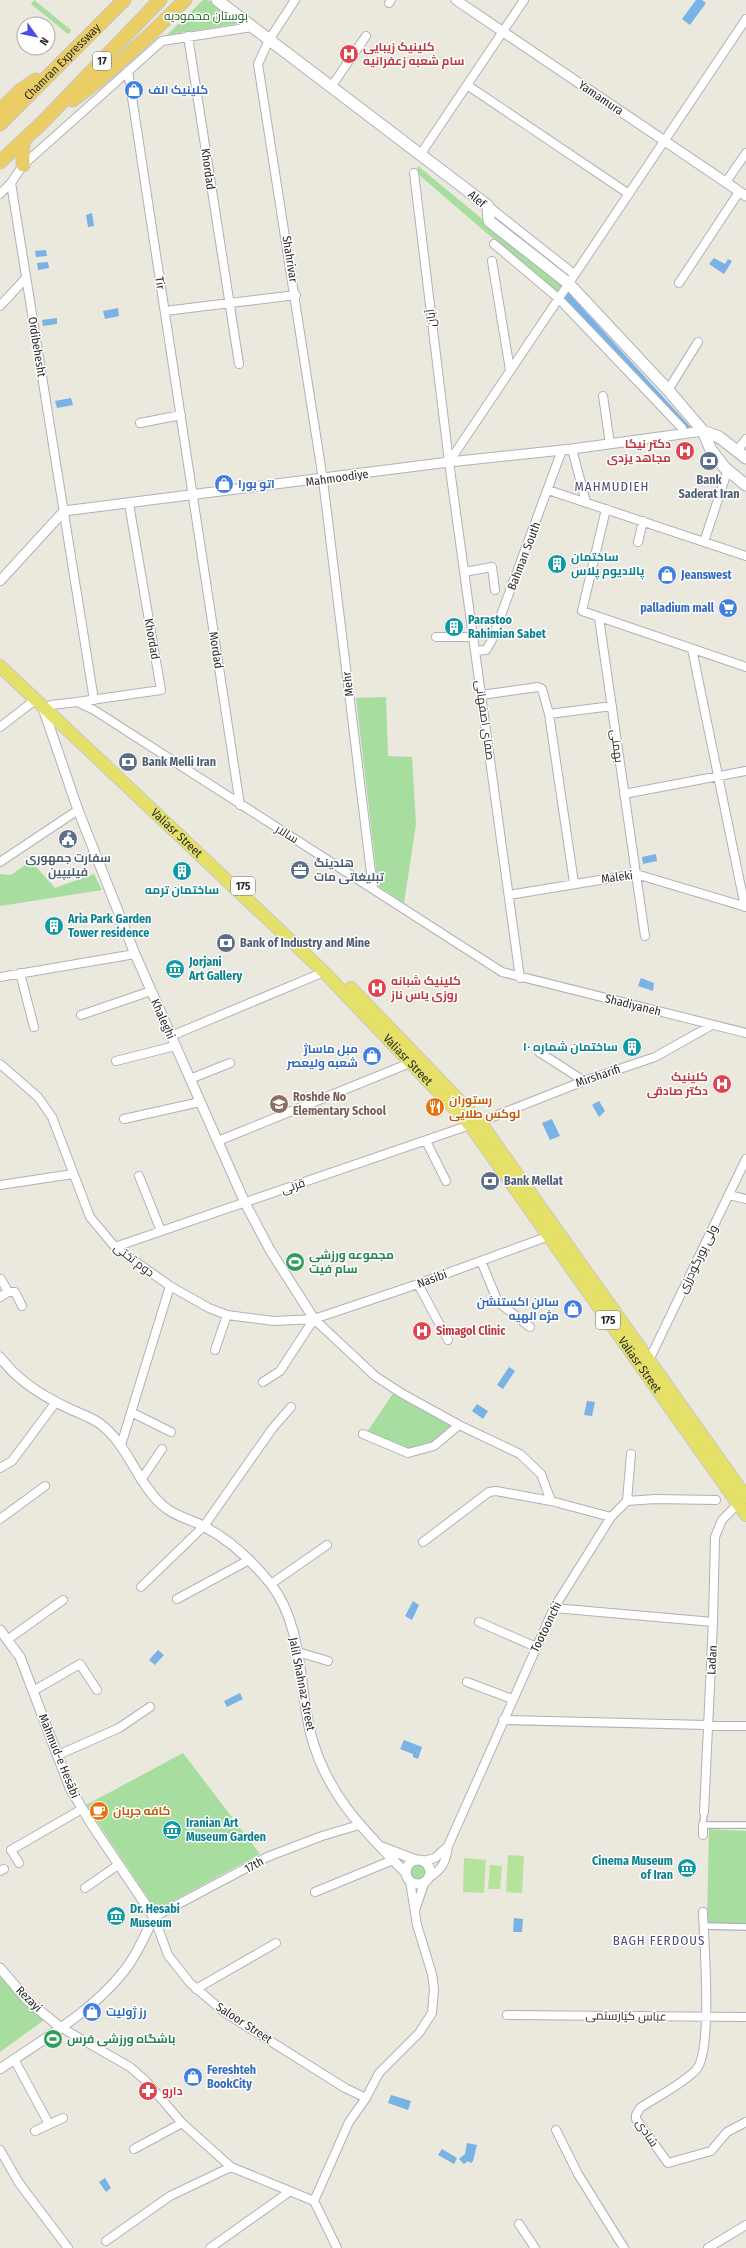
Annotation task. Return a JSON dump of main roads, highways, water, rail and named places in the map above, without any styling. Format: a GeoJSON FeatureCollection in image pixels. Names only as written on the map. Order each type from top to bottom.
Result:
{"type":"FeatureCollection","features":[{"type":"Feature","properties":{"kind":"highway","name":"Chamran Expressway"},"geometry":{"type":"LineString","coordinates":[[0,124],[124,0]]}},
{"type":"Feature","properties":{"kind":"highway","name":"17"},"geometry":{"type":"LineString","coordinates":[[0,162],[43,122],[160,0]]}},
{"type":"Feature","properties":{"kind":"highway"},"geometry":{"type":"LineString","coordinates":[[43,122],[107,75],[140,45],[185,0]]}},
{"type":"Feature","properties":{"kind":"highway"},"geometry":{"type":"LineString","coordinates":[[0,110],[21,90],[61,63]]}},
{"type":"Feature","properties":{"kind":"highway"},"geometry":{"type":"LineString","coordinates":[[23,141],[23,165]]}},
{"type":"Feature","properties":{"kind":"highway"},"geometry":{"type":"LineString","coordinates":[[0,165],[13,151]]}},
{"type":"Feature","properties":{"kind":"main road","name":"Alef"},"geometry":{"type":"LineString","coordinates":[[217,0],[488,206],[489,221],[571,279],[703,431]]}},
{"type":"Feature","properties":{"kind":"main road"},"geometry":{"type":"LineString","coordinates":[[703,431],[719,437],[742,454]]}},
{"type":"Feature","properties":{"kind":"main road"},"geometry":{"type":"LineString","coordinates":[[703,431],[711,450],[726,468],[746,485]]}},
{"type":"Feature","properties":{"kind":"main road"},"geometry":{"type":"LineString","coordinates":[[726,468],[728,455],[742,454]]}},
{"type":"Feature","properties":{"kind":"main road","name":"Valiasr Street"},"geometry":{"type":"LineString","coordinates":[[0,656],[43,704],[324,972],[410,1063],[475,1123],[549,1236],[743,1500]]}},
{"type":"Feature","properties":{"kind":"main road","name":"Valiasr Street"},"geometry":{"type":"LineString","coordinates":[[0,666],[333,970],[475,1123],[649,1360],[743,1500],[746,1515]]}},
{"type":"Feature","properties":{"kind":"water"},"geometry":{"type":"Polygon","coordinates":[[[696,0],[702,0],[706,3],[690,25],[682,19],[696,0]]]}},
{"type":"Feature","properties":{"kind":"water"},"geometry":{"type":"Polygon","coordinates":[[[92,213],[94,226],[88,227],[86,215],[92,213]]]}},
{"type":"Feature","properties":{"kind":"water"},"geometry":{"type":"Polygon","coordinates":[[[46,250],[47,256],[36,257],[35,251],[46,250]]]}},
{"type":"Feature","properties":{"kind":"water"},"geometry":{"type":"Polygon","coordinates":[[[714,258],[725,264],[728,259],[732,261],[724,274],[709,264],[714,258]]]}},
{"type":"Feature","properties":{"kind":"water"},"geometry":{"type":"Polygon","coordinates":[[[48,262],[49,268],[38,270],[37,263],[48,262]]]}},
{"type":"Feature","properties":{"kind":"water"},"geometry":{"type":"Polygon","coordinates":[[[566,290],[694,431],[689,432],[561,298],[566,290]]]}},
{"type":"Feature","properties":{"kind":"water"},"geometry":{"type":"Polygon","coordinates":[[[118,308],[119,316],[105,319],[103,311],[118,308]]]}},
{"type":"Feature","properties":{"kind":"water"},"geometry":{"type":"Polygon","coordinates":[[[57,318],[57,324],[43,326],[42,320],[57,318]]]}},
{"type":"Feature","properties":{"kind":"water"},"geometry":{"type":"Polygon","coordinates":[[[71,398],[73,405],[57,408],[55,401],[71,398]]]}},
{"type":"Feature","properties":{"kind":"water"},"geometry":{"type":"Polygon","coordinates":[[[656,854],[657,861],[643,864],[642,857],[656,854]]]}},
{"type":"Feature","properties":{"kind":"water"},"geometry":{"type":"Polygon","coordinates":[[[641,978],[654,983],[653,991],[638,986],[641,978]]]}},
{"type":"Feature","properties":{"kind":"water"},"geometry":{"type":"Polygon","coordinates":[[[599,1101],[605,1111],[599,1117],[592,1105],[599,1101]]]}},
{"type":"Feature","properties":{"kind":"water"},"geometry":{"type":"Polygon","coordinates":[[[552,1119],[560,1136],[550,1140],[542,1123],[552,1119]]]}},
{"type":"Feature","properties":{"kind":"water"},"geometry":{"type":"Polygon","coordinates":[[[509,1367],[515,1371],[503,1389],[497,1385],[509,1367]]]}},
{"type":"Feature","properties":{"kind":"water"},"geometry":{"type":"Polygon","coordinates":[[[587,1401],[595,1402],[592,1416],[584,1415],[587,1401]]]}},
{"type":"Feature","properties":{"kind":"water"},"geometry":{"type":"Polygon","coordinates":[[[477,1404],[488,1411],[483,1419],[472,1411],[477,1404]]]}},
{"type":"Feature","properties":{"kind":"water"},"geometry":{"type":"Polygon","coordinates":[[[413,1601],[419,1605],[412,1620],[405,1616],[413,1601]]]}},
{"type":"Feature","properties":{"kind":"water"},"geometry":{"type":"Polygon","coordinates":[[[158,1650],[164,1655],[155,1665],[149,1660],[158,1650]]]}},
{"type":"Feature","properties":{"kind":"water"},"geometry":{"type":"Polygon","coordinates":[[[240,1693],[243,1699],[227,1707],[224,1701],[240,1693]]]}},
{"type":"Feature","properties":{"kind":"water"},"geometry":{"type":"Polygon","coordinates":[[[404,1740],[422,1747],[418,1759],[413,1757],[413,1754],[400,1749],[404,1740]]]}},
{"type":"Feature","properties":{"kind":"water"},"geometry":{"type":"Polygon","coordinates":[[[514,1918],[523,1919],[522,1932],[513,1932],[514,1918]]]}},
{"type":"Feature","properties":{"kind":"water"},"geometry":{"type":"Polygon","coordinates":[[[391,2095],[411,2101],[408,2110],[388,2103],[391,2095]]]}},
{"type":"Feature","properties":{"kind":"water"},"geometry":{"type":"Polygon","coordinates":[[[467,2143],[477,2145],[473,2161],[471,2163],[468,2161],[464,2164],[459,2159],[465,2154],[467,2143]]]}},
{"type":"Feature","properties":{"kind":"water"},"geometry":{"type":"Polygon","coordinates":[[[442,2149],[457,2158],[454,2164],[438,2155],[442,2149]]]}},
{"type":"Feature","properties":{"kind":"water"},"geometry":{"type":"Polygon","coordinates":[[[105,2178],[111,2188],[106,2192],[99,2182],[105,2178]]]}},
{"type":"Feature","properties":{"kind":"place","name":"کلینیک زیبایی سام شعبه زعفرانیه"},"geometry":{"type":"Point","coordinates":[349,54]}},
{"type":"Feature","properties":{"kind":"place","name":"کلینیک الف"},"geometry":{"type":"Point","coordinates":[134,90]}},
{"type":"Feature","properties":{"kind":"place","name":"دکتر نیکا مجاهد یزدی"},"geometry":{"type":"Point","coordinates":[685,451]}},
{"type":"Feature","properties":{"kind":"place","name":"Bank Saderat Iran"},"geometry":{"type":"Point","coordinates":[709,461]}},
{"type":"Feature","properties":{"kind":"place","name":"اتو بورا"},"geometry":{"type":"Point","coordinates":[224,484]}},
{"type":"Feature","properties":{"kind":"place","name":"ساختمان پالادیوم پلاس"},"geometry":{"type":"Point","coordinates":[557,564]}},
{"type":"Feature","properties":{"kind":"place","name":"Jeanswest"},"geometry":{"type":"Point","coordinates":[667,575]}},
{"type":"Feature","properties":{"kind":"place","name":"palladium mall"},"geometry":{"type":"Point","coordinates":[728,608]}},
{"type":"Feature","properties":{"kind":"place","name":"Parastoo Rahimian Sabet"},"geometry":{"type":"Point","coordinates":[454,627]}},
{"type":"Feature","properties":{"kind":"place","name":"Bank Melli Iran"},"geometry":{"type":"Point","coordinates":[128,762]}},
{"type":"Feature","properties":{"kind":"place","name":"سفارت جمهوری فیلیپین"},"geometry":{"type":"Point","coordinates":[68,839]}},
{"type":"Feature","properties":{"kind":"place","name":"هلدینگ تبلیغاتی مات"},"geometry":{"type":"Point","coordinates":[300,870]}},
{"type":"Feature","properties":{"kind":"place","name":"ساختمان ترمه"},"geometry":{"type":"Point","coordinates":[182,871]}},
{"type":"Feature","properties":{"kind":"place","name":"Aria Park Garden Tower residence"},"geometry":{"type":"Point","coordinates":[54,926]}},
{"type":"Feature","properties":{"kind":"place","name":"Bank of Industry and Mine"},"geometry":{"type":"Point","coordinates":[226,943]}},
{"type":"Feature","properties":{"kind":"place","name":"Jorjani Art Gallery"},"geometry":{"type":"Point","coordinates":[175,969]}},
{"type":"Feature","properties":{"kind":"place","name":"کلینیک شبانه روزی یاس ناز"},"geometry":{"type":"Point","coordinates":[377,988]}},
{"type":"Feature","properties":{"kind":"place","name":"ساختمان شماره ۱۰"},"geometry":{"type":"Point","coordinates":[632,1047]}},
{"type":"Feature","properties":{"kind":"place","name":"مبل ماساژ شعبه ولیعصر"},"geometry":{"type":"Point","coordinates":[372,1056]}},
{"type":"Feature","properties":{"kind":"place","name":"کلینیک دکتر صادقی"},"geometry":{"type":"Point","coordinates":[722,1084]}},
{"type":"Feature","properties":{"kind":"place","name":"Roshde No Elementary School"},"geometry":{"type":"Point","coordinates":[279,1104]}},
{"type":"Feature","properties":{"kind":"place","name":"رستوران لوکس طلایی"},"geometry":{"type":"Point","coordinates":[435,1107]}},
{"type":"Feature","properties":{"kind":"place","name":"Bank Mellat"},"geometry":{"type":"Point","coordinates":[490,1181]}},
{"type":"Feature","properties":{"kind":"place","name":"مجموعه ورزشی سام فیت"},"geometry":{"type":"Point","coordinates":[295,1262]}},
{"type":"Feature","properties":{"kind":"place","name":"سالن اکستنشن مژه الهیه"},"geometry":{"type":"Point","coordinates":[573,1309]}},
{"type":"Feature","properties":{"kind":"place","name":"Simagol Clinic"},"geometry":{"type":"Point","coordinates":[422,1331]}},
{"type":"Feature","properties":{"kind":"place","name":"کافه جریان"},"geometry":{"type":"Point","coordinates":[99,1811]}},
{"type":"Feature","properties":{"kind":"place","name":"Iranian Art Museum Garden"},"geometry":{"type":"Point","coordinates":[172,1830]}},
{"type":"Feature","properties":{"kind":"place","name":"Cinema Museum of Iran"},"geometry":{"type":"Point","coordinates":[687,1868]}},
{"type":"Feature","properties":{"kind":"place","name":"Dr. Hesabi Museum"},"geometry":{"type":"Point","coordinates":[116,1916]}},
{"type":"Feature","properties":{"kind":"place","name":"رز ژولیت"},"geometry":{"type":"Point","coordinates":[92,2012]}},
{"type":"Feature","properties":{"kind":"place","name":"باشگاه ورزشی فرس"},"geometry":{"type":"Point","coordinates":[53,2039]}},
{"type":"Feature","properties":{"kind":"place","name":"Fereshteh BookCity"},"geometry":{"type":"Point","coordinates":[193,2077]}},
{"type":"Feature","properties":{"kind":"place","name":"دارو"},"geometry":{"type":"Point","coordinates":[148,2091]}},
{"type":"Feature","properties":{"kind":"district","name":"MAHMUDIEH"},"geometry":{"type":"Point","coordinates":[612,486]}},
{"type":"Feature","properties":{"kind":"district","name":"BAGH FERDOUS"},"geometry":{"type":"Point","coordinates":[659,1940]}},
{"type":"Feature","properties":{"kind":"park label","name":"بوستان محمودیه"},"geometry":{"type":"Point","coordinates":[206,16]}}]}
